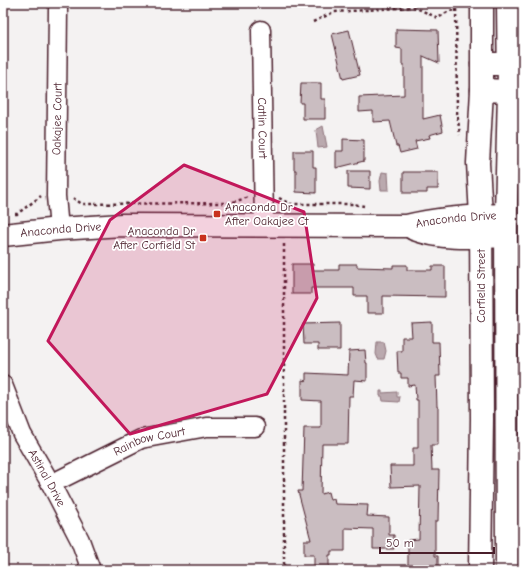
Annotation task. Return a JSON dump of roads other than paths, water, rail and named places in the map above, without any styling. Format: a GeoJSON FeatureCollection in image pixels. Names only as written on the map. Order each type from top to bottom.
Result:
{"type":"FeatureCollection","features":[{"type":"Feature","properties":{"kind":"main road","name":"Corfield Street"},"geometry":{"type":"LineString","coordinates":[[480,570],[482,419],[481,227],[478,163],[482,90],[482,3]]}},
{"type":"Feature","properties":{"kind":"main road"},"geometry":{"type":"LineString","coordinates":[[507,570],[506,226],[516,90],[515,66],[508,3]]}},
{"type":"Feature","properties":{"kind":"main road"},"geometry":{"type":"LineString","coordinates":[[482,64],[515,66]]}},
{"type":"Feature","properties":{"kind":"main road"},"geometry":{"type":"LineString","coordinates":[[482,90],[516,90]]}},
{"type":"Feature","properties":{"kind":"main road","name":"Anaconda Drive"},"geometry":{"type":"LineString","coordinates":[[3,235],[59,229],[122,225],[407,226],[424,222],[481,227],[506,226]]}},
{"type":"Feature","properties":{"kind":"street","name":"Oakajee Court"},"geometry":{"type":"LineString","coordinates":[[58,9],[56,196],[59,229]]}},
{"type":"Feature","properties":{"kind":"street","name":"Catlin Court"},"geometry":{"type":"LineString","coordinates":[[261,30],[264,196],[274,225]]}},
{"type":"Feature","properties":{"kind":"street","name":"Astinal Drive"},"geometry":{"type":"LineString","coordinates":[[3,385],[22,434],[51,484],[80,540],[91,570]]}},
{"type":"Feature","properties":{"kind":"street","name":"Rainbow Court"},"geometry":{"type":"LineString","coordinates":[[51,484],[141,439],[207,427],[255,426]]}},
{"type":"Feature","properties":{"kind":"place","name":"Anaconda Dr After Oakajee Ct"},"geometry":{"type":"Point","coordinates":[217,214]}},
{"type":"Feature","properties":{"kind":"place","name":"Anaconda Dr After Corfield St"},"geometry":{"type":"Point","coordinates":[203,238]}}]}
